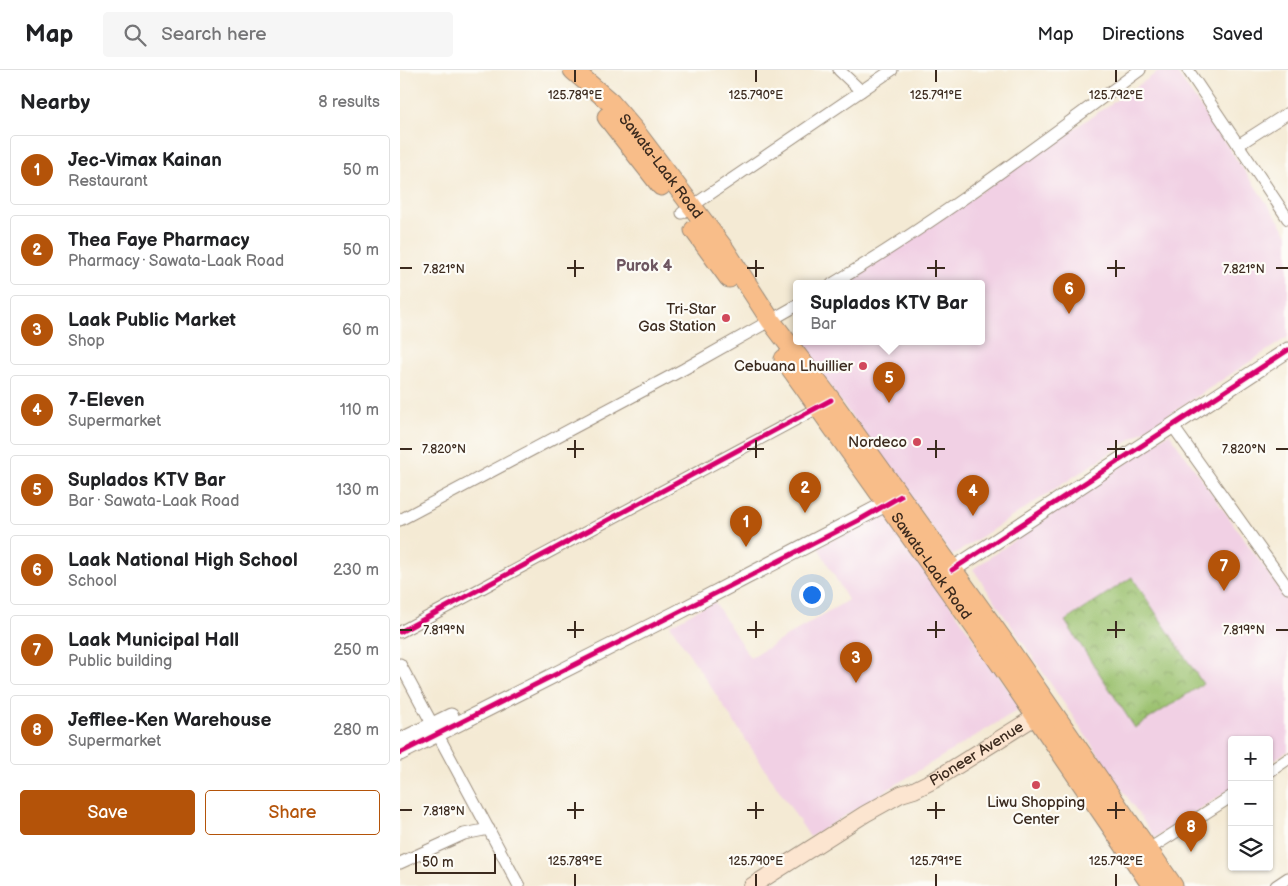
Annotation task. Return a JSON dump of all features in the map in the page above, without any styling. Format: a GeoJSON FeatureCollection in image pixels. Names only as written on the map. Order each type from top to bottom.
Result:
{"type":"FeatureCollection","features":[{"type":"Feature","properties":{"kind":"main road","name":"Sawata-Laak Road"},"geometry":{"type":"LineString","coordinates":[[573,70],[611,103],[635,131],[687,210],[725,250],[766,324],[892,496],[1141,855],[1173,886]]}},
{"type":"Feature","properties":{"kind":"main road","name":"Sawata-Laak Road"},"geometry":{"type":"LineString","coordinates":[[892,496],[952,570],[1040,708]]}},
{"type":"Feature","properties":{"kind":"main road","name":"Pioneer Avenue"},"geometry":{"type":"LineString","coordinates":[[752,886],[901,794],[908,784],[919,777],[1040,708]]}},
{"type":"Feature","properties":{"kind":"main road","name":"Sawata-Laak Road"},"geometry":{"type":"LineString","coordinates":[[1141,855],[1152,886]]}},
{"type":"Feature","properties":{"kind":"street"},"geometry":{"type":"LineString","coordinates":[[839,70],[861,91]]}},
{"type":"Feature","properties":{"kind":"street"},"geometry":{"type":"LineString","coordinates":[[687,210],[892,70]]}},
{"type":"Feature","properties":{"kind":"street"},"geometry":{"type":"LineString","coordinates":[[839,280],[976,190],[1140,70]]}},
{"type":"Feature","properties":{"kind":"street"},"geometry":{"type":"LineString","coordinates":[[1188,70],[1288,219]]}},
{"type":"Feature","properties":{"kind":"street"},"geometry":{"type":"LineString","coordinates":[[1238,145],[1288,112]]}},
{"type":"Feature","properties":{"kind":"street"},"geometry":{"type":"LineString","coordinates":[[400,520],[684,370],[793,308]]}},
{"type":"Feature","properties":{"kind":"street"},"geometry":{"type":"LineString","coordinates":[[952,570],[1288,350]]}},
{"type":"Feature","properties":{"kind":"street"},"geometry":{"type":"LineString","coordinates":[[400,632],[825,404]]}},
{"type":"Feature","properties":{"kind":"street"},"geometry":{"type":"LineString","coordinates":[[1172,425],[1288,588]]}},
{"type":"Feature","properties":{"kind":"street"},"geometry":{"type":"LineString","coordinates":[[400,753],[436,729],[685,598],[892,496]]}},
{"type":"Feature","properties":{"kind":"street"},"geometry":{"type":"LineString","coordinates":[[400,664],[519,886]]}},
{"type":"Feature","properties":{"kind":"street"},"geometry":{"type":"LineString","coordinates":[[400,741],[436,729]]}},
{"type":"Feature","properties":{"kind":"street"},"geometry":{"type":"LineString","coordinates":[[1273,769],[1288,759]]}},
{"type":"Feature","properties":{"kind":"street"},"geometry":{"type":"LineString","coordinates":[[1141,855],[1228,799]]}},
{"type":"Feature","properties":{"kind":"street"},"geometry":{"type":"LineString","coordinates":[[400,863],[464,834],[489,829]]}},
{"type":"Feature","properties":{"kind":"street"},"geometry":{"type":"LineString","coordinates":[[1276,886],[1288,878]]}},
{"type":"Feature","properties":{"kind":"shaded area"},"geometry":{"type":"Polygon","coordinates":[[[1161,70],[1175,70],[1288,234],[1288,337],[952,556],[800,345],[985,345],[985,280],[850,280],[1161,70]]]}},
{"type":"Feature","properties":{"kind":"shaded area"},"geometry":{"type":"Polygon","coordinates":[[[1169,433],[1288,601],[1288,751],[1273,760],[1273,736],[1228,736],[1228,791],[1155,838],[973,569],[1169,433]]]}},
{"type":"Feature","properties":{"kind":"shaded area"},"geometry":{"type":"Polygon","coordinates":[[[886,511],[1021,708],[810,837],[670,625],[714,601],[750,658],[848,600],[818,547],[886,511]]]}},
{"type":"Feature","properties":{"kind":"green space"},"geometry":{"type":"Polygon","coordinates":[[[1132,577],[1203,684],[1135,728],[1065,621],[1132,577]]]}},
{"type":"Feature","properties":{"kind":"cycle path"},"geometry":{"type":"LineString","coordinates":[[952,570],[1288,350]]}},
{"type":"Feature","properties":{"kind":"cycle path"},"geometry":{"type":"LineString","coordinates":[[400,632],[831,400]]}},
{"type":"Feature","properties":{"kind":"cycle path"},"geometry":{"type":"LineString","coordinates":[[400,753],[861,519],[901,496]]}},
{"type":"Feature","properties":{"kind":"place","name":"Laak National High School"},"geometry":{"type":"Point","coordinates":[1069,314]}},
{"type":"Feature","properties":{"kind":"place","name":"Tri-Star Gas Station"},"geometry":{"type":"Point","coordinates":[726,318]}},
{"type":"Feature","properties":{"kind":"place","name":"Cebuana Lhuillier"},"geometry":{"type":"Point","coordinates":[863,366]}},
{"type":"Feature","properties":{"kind":"place","name":"Suplados KTV Bar"},"geometry":{"type":"Point","coordinates":[889,403]}},
{"type":"Feature","properties":{"kind":"place","name":"Nordeco"},"geometry":{"type":"Point","coordinates":[917,442]}},
{"type":"Feature","properties":{"kind":"place","name":"Thea Faye Pharmacy"},"geometry":{"type":"Point","coordinates":[805,513]}},
{"type":"Feature","properties":{"kind":"place","name":"7-Eleven"},"geometry":{"type":"Point","coordinates":[973,516]}},
{"type":"Feature","properties":{"kind":"place","name":"Jec-Vimax Kainan"},"geometry":{"type":"Point","coordinates":[746,547]}},
{"type":"Feature","properties":{"kind":"place","name":"Laak Municipal Hall"},"geometry":{"type":"Point","coordinates":[1224,591]}},
{"type":"Feature","properties":{"kind":"place","name":"Laak Public Market"},"geometry":{"type":"Point","coordinates":[856,683]}},
{"type":"Feature","properties":{"kind":"place","name":"Liwu Shopping Center"},"geometry":{"type":"Point","coordinates":[1036,785]}},
{"type":"Feature","properties":{"kind":"place","name":"Jefflee-Ken Warehouse"},"geometry":{"type":"Point","coordinates":[1191,852]}},
{"type":"Feature","properties":{"kind":"district","name":"Purok 4"},"geometry":{"type":"Point","coordinates":[644,266]}}]}
